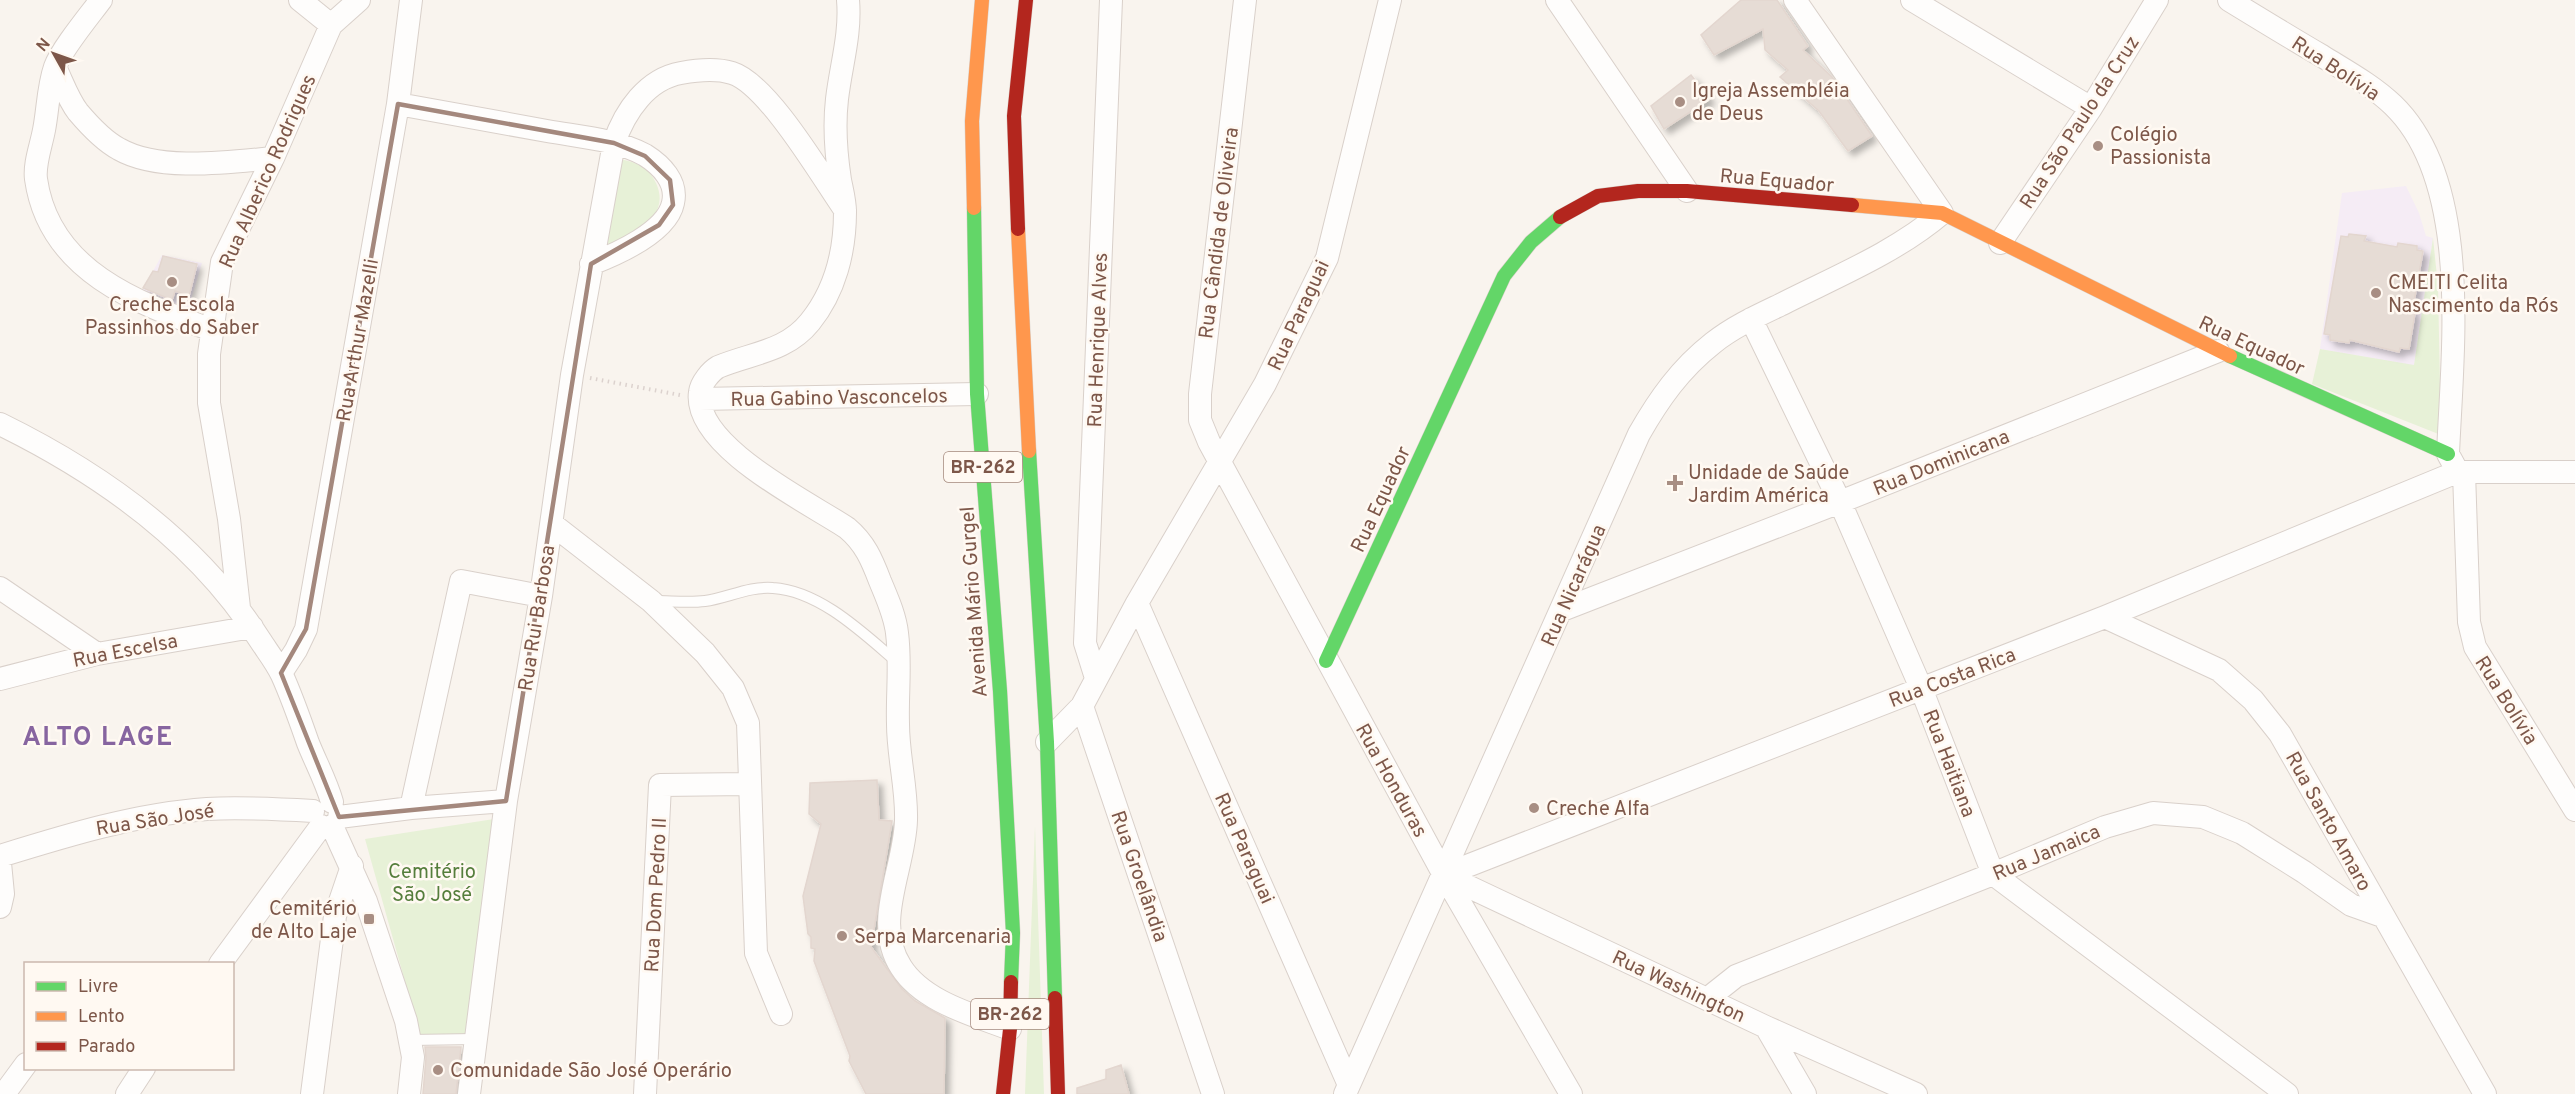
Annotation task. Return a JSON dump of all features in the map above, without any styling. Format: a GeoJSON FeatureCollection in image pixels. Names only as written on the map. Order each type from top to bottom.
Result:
{"type":"FeatureCollection","features":[{"type":"Feature","properties":{"kind":"main road","name":"Avenida Mário Gurgel"},"geometry":{"type":"LineString","coordinates":[[982,0],[972,121],[977,394],[999,679],[1012,933],[1010,1029],[1003,1094]]}},
{"type":"Feature","properties":{"kind":"main road","name":"BR-262"},"geometry":{"type":"LineString","coordinates":[[1026,0],[1014,116],[1019,277],[1047,742],[1058,1094]]}},
{"type":"Feature","properties":{"kind":"main road","name":"Rua Equador"},"geometry":{"type":"LineString","coordinates":[[1326,661],[1504,276],[1531,242],[1566,212],[1598,196],[1638,191],[1687,191],[1942,213],[2218,351],[2456,466]]}},
{"type":"Feature","properties":{"kind":"street"},"geometry":{"type":"LineString","coordinates":[[101,0],[55,67],[36,177],[45,212],[54,230],[82,265],[97,278],[141,302],[212,330]]}},
{"type":"Feature","properties":{"kind":"street"},"geometry":{"type":"LineString","coordinates":[[300,0],[331,25]]}},
{"type":"Feature","properties":{"kind":"street","name":"Rua Alberico Rodrigues"},"geometry":{"type":"LineString","coordinates":[[239,608],[229,519],[209,403],[209,354],[222,262],[273,159],[331,25],[359,0]]}},
{"type":"Feature","properties":{"kind":"street","name":"Rua Arthur Mazelli"},"geometry":{"type":"LineString","coordinates":[[281,673],[306,629],[398,104],[411,0]]}},
{"type":"Feature","properties":{"kind":"street"},"geometry":{"type":"LineString","coordinates":[[848,0],[847,43],[837,99],[836,119],[840,179],[845,210],[838,268],[832,287],[810,323],[795,337],[759,356],[717,368],[692,398],[733,454],[751,469],[848,528],[861,540],[872,559],[897,631],[900,664],[898,724],[906,821],[891,904],[891,940],[895,955],[911,980],[921,988],[961,1010],[1010,1029]]}},
{"type":"Feature","properties":{"kind":"street","name":"Rua Henrique Alves"},"geometry":{"type":"LineString","coordinates":[[1096,678],[1085,643],[1111,0]]}},
{"type":"Feature","properties":{"kind":"street","name":"Rua Cândida de Oliveira"},"geometry":{"type":"LineString","coordinates":[[1220,463],[1200,420],[1200,394],[1245,0]]}},
{"type":"Feature","properties":{"kind":"street","name":"Rua Paraguai"},"geometry":{"type":"LineString","coordinates":[[1082,706],[1137,603],[1265,384],[1327,258],[1390,0]]}},
{"type":"Feature","properties":{"kind":"street"},"geometry":{"type":"LineString","coordinates":[[1557,0],[1687,191]]}},
{"type":"Feature","properties":{"kind":"street"},"geometry":{"type":"LineString","coordinates":[[1795,0],[1942,213]]}},
{"type":"Feature","properties":{"kind":"street"},"geometry":{"type":"LineString","coordinates":[[1912,0],[2091,108]]}},
{"type":"Feature","properties":{"kind":"street","name":"Rua São Paulo da Cruz"},"geometry":{"type":"LineString","coordinates":[[2000,243],[2091,108],[2157,0]]}},
{"type":"Feature","properties":{"kind":"street","name":"Rua Bolívia"},"geometry":{"type":"LineString","coordinates":[[2229,0],[2360,79],[2393,105],[2418,136],[2437,184],[2448,230],[2455,290],[2456,466],[2469,622],[2475,647],[2575,810]]}},
{"type":"Feature","properties":{"kind":"street"},"geometry":{"type":"LineString","coordinates":[[55,67],[77,110],[104,138],[120,150],[135,156],[171,162],[273,159]]}},
{"type":"Feature","properties":{"kind":"street","name":"Rua Rui Barbosa"},"geometry":{"type":"LineString","coordinates":[[469,1094],[474,1040],[506,801],[541,596],[572,375],[614,143],[619,129],[638,100],[663,78],[697,70],[732,73],[745,80],[768,102],[845,210]]}},
{"type":"Feature","properties":{"kind":"street"},"geometry":{"type":"LineString","coordinates":[[398,104],[614,143],[645,156],[665,172],[675,191],[673,205],[659,225],[647,236],[591,264]]}},
{"type":"Feature","properties":{"kind":"street","name":"Rua Nicarágua"},"geometry":{"type":"LineString","coordinates":[[1347,1090],[1639,434],[1662,395],[1686,367],[1714,342],[1751,319],[1917,235],[1942,213]]}},
{"type":"Feature","properties":{"kind":"street","name":"Rua Haitiana"},"geometry":{"type":"LineString","coordinates":[[1751,319],[1840,502],[1921,688],[1993,874]]}},
{"type":"Feature","properties":{"kind":"street","name":"Rua Dominicana"},"geometry":{"type":"LineString","coordinates":[[1562,610],[2218,351]]}},
{"type":"Feature","properties":{"kind":"street","name":"Rua Gabino Vasconcelos"},"geometry":{"type":"LineString","coordinates":[[692,398],[977,394]]}},
{"type":"Feature","properties":{"kind":"street"},"geometry":{"type":"LineString","coordinates":[[0,424],[49,447],[113,488],[170,534],[239,608],[281,673],[313,754],[326,815],[352,866],[411,1040],[413,1057],[409,1094]]}},
{"type":"Feature","properties":{"kind":"street","name":"Rua Honduras"},"geometry":{"type":"LineString","coordinates":[[1220,463],[1444,876],[1572,1094]]}},
{"type":"Feature","properties":{"kind":"street"},"geometry":{"type":"LineString","coordinates":[[2456,466],[2575,472]]}},
{"type":"Feature","properties":{"kind":"street","name":"Rua Costa Rica"},"geometry":{"type":"LineString","coordinates":[[1444,876],[2105,617],[2456,466]]}},
{"type":"Feature","properties":{"kind":"street"},"geometry":{"type":"LineString","coordinates":[[552,524],[651,601],[705,653],[734,688],[748,723],[756,954],[781,1014]]}},
{"type":"Feature","properties":{"kind":"street"},"geometry":{"type":"LineString","coordinates":[[411,808],[461,581],[541,596]]}},
{"type":"Feature","properties":{"kind":"street"},"geometry":{"type":"LineString","coordinates":[[0,588],[97,654]]}},
{"type":"Feature","properties":{"kind":"street","name":"Rua Paraguai"},"geometry":{"type":"LineString","coordinates":[[1137,603],[1347,1090]]}},
{"type":"Feature","properties":{"kind":"street","name":"Rua Santo Amaro"},"geometry":{"type":"LineString","coordinates":[[2105,617],[2219,670],[2253,700],[2280,734],[2485,1094]]}},
{"type":"Feature","properties":{"kind":"street","name":"Rua Escelsa"},"geometry":{"type":"LineString","coordinates":[[0,679],[97,654],[252,627]]}},
{"type":"Feature","properties":{"kind":"street"},"geometry":{"type":"LineString","coordinates":[[1047,742],[1082,706]]}},
{"type":"Feature","properties":{"kind":"street","name":"Rua Groelândia"},"geometry":{"type":"LineString","coordinates":[[1082,706],[1213,1094]]}},
{"type":"Feature","properties":{"kind":"street","name":"Rua Dom Pedro II"},"geometry":{"type":"LineString","coordinates":[[645,1094],[660,785],[749,784]]}},
{"type":"Feature","properties":{"kind":"street","name":"Rua São José"},"geometry":{"type":"LineString","coordinates":[[0,855],[80,831],[148,816],[207,809],[255,807],[326,815],[506,801]]}},
{"type":"Feature","properties":{"kind":"street","name":"Rua Jamaica"},"geometry":{"type":"LineString","coordinates":[[1707,999],[1736,976],[2105,827],[2153,813],[2203,817],[2242,833],[2351,905],[2382,916]]}},
{"type":"Feature","properties":{"kind":"street"},"geometry":{"type":"LineString","coordinates":[[221,962],[326,815]]}},
{"type":"Feature","properties":{"kind":"street"},"geometry":{"type":"LineString","coordinates":[[0,863],[3,894],[0,907]]}},
{"type":"Feature","properties":{"kind":"street"},"geometry":{"type":"LineString","coordinates":[[312,1094],[335,916],[352,866]]}},
{"type":"Feature","properties":{"kind":"street"},"geometry":{"type":"LineString","coordinates":[[1993,874],[2287,1094]]}},
{"type":"Feature","properties":{"kind":"street","name":"Rua Washington"},"geometry":{"type":"LineString","coordinates":[[1444,876],[1766,1027],[1916,1094]]}},
{"type":"Feature","properties":{"kind":"street"},"geometry":{"type":"LineString","coordinates":[[1766,1027],[1805,1094]]}},
{"type":"Feature","properties":{"kind":"street"},"geometry":{"type":"LineString","coordinates":[[4,1094],[24,1067]]}},
{"type":"Feature","properties":{"kind":"street"},"geometry":{"type":"LineString","coordinates":[[127,1094],[143,1070]]}},
{"type":"Feature","properties":{"kind":"lane"},"geometry":{"type":"LineString","coordinates":[[651,601],[706,601],[771,587],[788,591],[806,596],[829,610],[900,664]]}},
{"type":"Feature","properties":{"kind":"lane"},"geometry":{"type":"LineString","coordinates":[[411,1040],[474,1040]]}},
{"type":"Feature","properties":{"kind":"path"},"geometry":{"type":"LineString","coordinates":[[585,378],[692,398]]}},
{"type":"Feature","properties":{"kind":"highlighted area"},"geometry":{"type":"Polygon","coordinates":[[[398,104],[614,143],[645,156],[670,180],[673,205],[659,225],[591,264],[506,801],[339,817],[281,673],[306,629],[398,104]]]}},
{"type":"Feature","properties":{"kind":"shaded area","name":"CMEITI Celita Nascimento da Rós"},"geometry":{"type":"Polygon","coordinates":[[[2406,186],[2419,213],[2426,236],[2433,238],[2414,366],[2320,349],[2342,193],[2406,186]]]}},
{"type":"Feature","properties":{"kind":"shaded area","name":"Creche Escola Passinhos do Saber"},"geometry":{"type":"Polygon","coordinates":[[[162,255],[202,263],[187,313],[140,294],[162,255]]]}},
{"type":"Feature","properties":{"kind":"green space"},"geometry":{"type":"Polygon","coordinates":[[[619,159],[636,164],[650,173],[660,196],[658,207],[653,217],[645,225],[602,249],[619,159]]]}},
{"type":"Feature","properties":{"kind":"green space"},"geometry":{"type":"Polygon","coordinates":[[[2433,238],[2438,286],[2441,435],[2312,384],[2320,349],[2414,365],[2433,238]]]}},
{"type":"Feature","properties":{"kind":"green space","name":"Cemitério São José"},"geometry":{"type":"Polygon","coordinates":[[[494,819],[466,1036],[420,1035],[365,839],[494,819]]]}},
{"type":"Feature","properties":{"kind":"green space"},"geometry":{"type":"Polygon","coordinates":[[[1035,826],[1044,1094],[1025,1094],[1035,826]]]}},
{"type":"Feature","properties":{"kind":"building"},"geometry":{"type":"Polygon","coordinates":[[[1741,0],[1777,0],[1808,46],[1803,50],[1832,77],[1872,136],[1848,151],[1819,111],[1780,77],[1788,70],[1765,50],[1763,29],[1714,55],[1701,35],[1741,0]]]}},
{"type":"Feature","properties":{"kind":"building","name":"Igreja Assembléia de Deus"},"geometry":{"type":"Polygon","coordinates":[[[1691,75],[1710,99],[1664,129],[1651,106],[1691,75]]]}},
{"type":"Feature","properties":{"kind":"building"},"geometry":{"type":"Polygon","coordinates":[[[2349,234],[2366,236],[2364,241],[2397,247],[2398,243],[2417,246],[2417,250],[2423,251],[2412,313],[2415,313],[2409,349],[2400,348],[2399,352],[2350,340],[2349,343],[2330,340],[2330,335],[2324,334],[2341,236],[2348,237],[2349,234]]]}},
{"type":"Feature","properties":{"kind":"building","name":"Creche Escola Passinhos do Saber"},"geometry":{"type":"Polygon","coordinates":[[[163,256],[197,264],[189,296],[175,291],[172,300],[143,288],[153,271],[158,272],[163,256]]]}},
{"type":"Feature","properties":{"kind":"building","name":"Serpa Marcenaria"},"geometry":{"type":"Polygon","coordinates":[[[877,780],[879,820],[892,821],[871,947],[902,989],[915,1001],[945,1018],[944,1094],[866,1094],[849,1061],[850,1056],[814,961],[815,949],[811,948],[811,937],[808,934],[803,896],[821,824],[809,814],[810,783],[877,780]]]}},
{"type":"Feature","properties":{"kind":"building","name":"Comunidade São José Operário"},"geometry":{"type":"Polygon","coordinates":[[[425,1047],[461,1047],[456,1094],[423,1094],[425,1047]]]}},
{"type":"Feature","properties":{"kind":"building"},"geometry":{"type":"Polygon","coordinates":[[[1121,1065],[1129,1094],[1077,1094],[1077,1088],[1106,1079],[1106,1070],[1121,1065]]]}},
{"type":"Feature","properties":{"kind":"traffic: fast"},"geometry":{"type":"LineString","coordinates":[[974,208],[977,394],[1000,691],[1013,933],[1011,982]]}},
{"type":"Feature","properties":{"kind":"traffic: fast"},"geometry":{"type":"LineString","coordinates":[[1326,661],[1504,276],[1531,242],[1560,217]]}},
{"type":"Feature","properties":{"kind":"traffic: fast"},"geometry":{"type":"LineString","coordinates":[[2230,356],[2448,454]]}},
{"type":"Feature","properties":{"kind":"traffic: fast"},"geometry":{"type":"LineString","coordinates":[[1029,451],[1047,742],[1055,998]]}},
{"type":"Feature","properties":{"kind":"traffic: slow"},"geometry":{"type":"LineString","coordinates":[[974,208],[972,121],[982,0]]}},
{"type":"Feature","properties":{"kind":"traffic: slow"},"geometry":{"type":"LineString","coordinates":[[1852,205],[1942,213],[2230,356]]}},
{"type":"Feature","properties":{"kind":"traffic: slow"},"geometry":{"type":"LineString","coordinates":[[1018,229],[1029,451]]}},
{"type":"Feature","properties":{"kind":"traffic: jam"},"geometry":{"type":"LineString","coordinates":[[1018,229],[1014,116],[1026,0]]}},
{"type":"Feature","properties":{"kind":"traffic: jam"},"geometry":{"type":"LineString","coordinates":[[1560,217],[1598,196],[1638,191],[1687,191],[1852,205]]}},
{"type":"Feature","properties":{"kind":"traffic: jam"},"geometry":{"type":"LineString","coordinates":[[1003,1094],[1010,1029],[1011,982]]}},
{"type":"Feature","properties":{"kind":"traffic: jam"},"geometry":{"type":"LineString","coordinates":[[1055,998],[1058,1094]]}},
{"type":"Feature","properties":{"kind":"place","name":"Igreja Assembléia de Deus"},"geometry":{"type":"Point","coordinates":[1680,102]}},
{"type":"Feature","properties":{"kind":"place","name":"Colégio Passionista"},"geometry":{"type":"Point","coordinates":[2098,146]}},
{"type":"Feature","properties":{"kind":"place","name":"Creche Escola Passinhos do Saber"},"geometry":{"type":"Point","coordinates":[172,282]}},
{"type":"Feature","properties":{"kind":"place","name":"CMEITI Celita Nascimento da Rós"},"geometry":{"type":"Point","coordinates":[2376,293]}},
{"type":"Feature","properties":{"kind":"place","name":"Unidade de Saúde Jardim América"},"geometry":{"type":"Point","coordinates":[1675,483]}},
{"type":"Feature","properties":{"kind":"place","name":"Creche Alfa"},"geometry":{"type":"Point","coordinates":[1534,808]}},
{"type":"Feature","properties":{"kind":"place","name":"Cemitério de Alto Laje"},"geometry":{"type":"Point","coordinates":[369,919]}},
{"type":"Feature","properties":{"kind":"place","name":"Serpa Marcenaria"},"geometry":{"type":"Point","coordinates":[842,936]}},
{"type":"Feature","properties":{"kind":"place","name":"Comunidade São José Operário"},"geometry":{"type":"Point","coordinates":[438,1070]}},
{"type":"Feature","properties":{"kind":"district","name":"ALTO LAGE"},"geometry":{"type":"Point","coordinates":[98,736]}}]}
